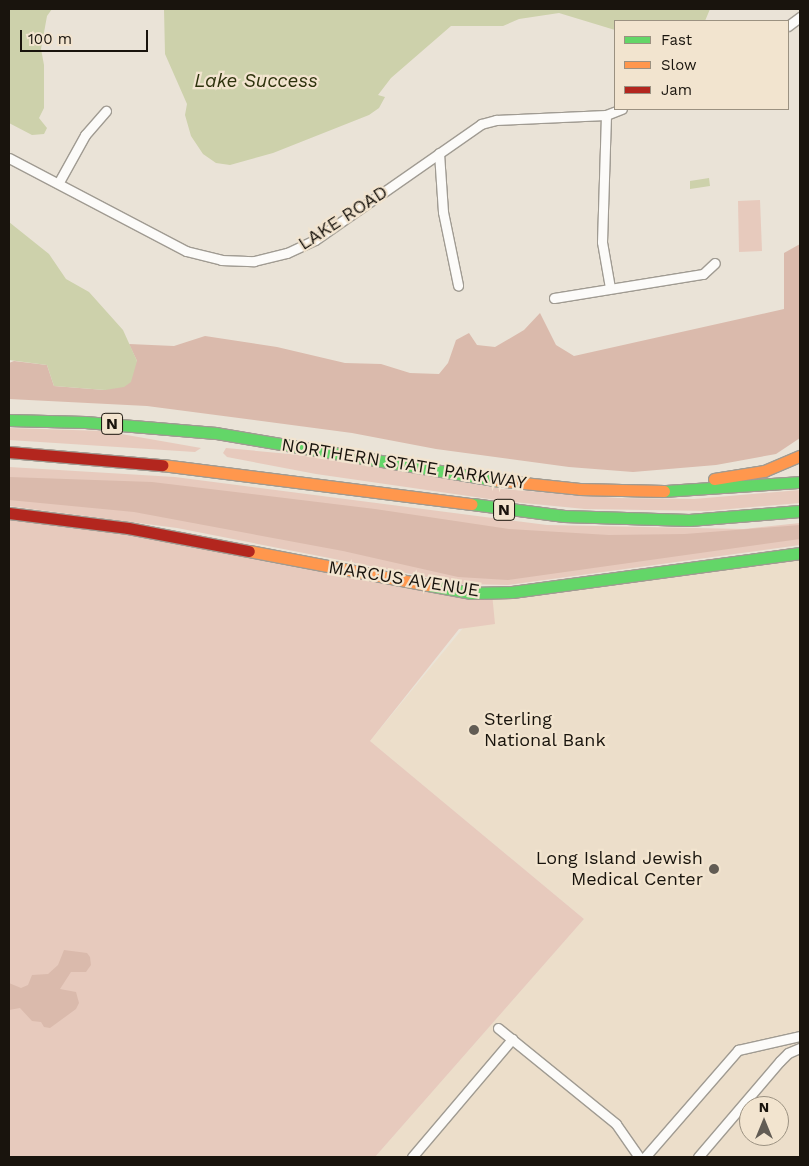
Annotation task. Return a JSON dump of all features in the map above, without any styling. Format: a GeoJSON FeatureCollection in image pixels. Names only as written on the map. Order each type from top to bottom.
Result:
{"type":"FeatureCollection","features":[{"type":"Feature","properties":{"kind":"main road","name":"NORTHERN STATE PARKWAY"},"geometry":{"type":"LineString","coordinates":[[9,420],[85,422],[216,433],[485,479],[580,489],[672,491],[800,482]]}},
{"type":"Feature","properties":{"kind":"main road","name":"NORTHERN STATE PARKWAY"},"geometry":{"type":"LineString","coordinates":[[9,452],[87,457],[564,516],[689,520],[800,511]]}},
{"type":"Feature","properties":{"kind":"main road"},"geometry":{"type":"LineString","coordinates":[[580,489],[734,477],[773,468],[800,456]]}},
{"type":"Feature","properties":{"kind":"main road"},"geometry":{"type":"LineString","coordinates":[[9,462],[87,457]]}},
{"type":"Feature","properties":{"kind":"main road","name":"MARCUS AVENUE"},"geometry":{"type":"LineString","coordinates":[[9,513],[128,528],[471,593],[519,592],[800,553]]}},
{"type":"Feature","properties":{"kind":"street"},"geometry":{"type":"LineString","coordinates":[[789,25],[800,17]]}},
{"type":"Feature","properties":{"kind":"street","name":"LAKE ROAD"},"geometry":{"type":"LineString","coordinates":[[9,158],[59,182],[186,251],[221,260],[254,261],[287,253],[315,240],[468,131],[496,120],[606,115],[619,110]]}},
{"type":"Feature","properties":{"kind":"street"},"geometry":{"type":"LineString","coordinates":[[59,182],[86,136],[106,111]]}},
{"type":"Feature","properties":{"kind":"street"},"geometry":{"type":"LineString","coordinates":[[606,115],[602,242],[610,288]]}},
{"type":"Feature","properties":{"kind":"street"},"geometry":{"type":"LineString","coordinates":[[439,153],[443,212],[458,285]]}},
{"type":"Feature","properties":{"kind":"street"},"geometry":{"type":"LineString","coordinates":[[554,298],[704,274],[715,263]]}},
{"type":"Feature","properties":{"kind":"street"},"geometry":{"type":"LineString","coordinates":[[498,1028],[616,1124],[639,1157]]}},
{"type":"Feature","properties":{"kind":"street"},"geometry":{"type":"LineString","coordinates":[[645,1157],[738,1050],[800,1036]]}},
{"type":"Feature","properties":{"kind":"street"},"geometry":{"type":"LineString","coordinates":[[412,1157],[512,1039]]}},
{"type":"Feature","properties":{"kind":"street"},"geometry":{"type":"LineString","coordinates":[[698,1157],[780,1061],[788,1053],[800,1048]]}},
{"type":"Feature","properties":{"kind":"shaded area"},"geometry":{"type":"Polygon","coordinates":[[[760,200],[762,251],[739,252],[738,201],[760,200]]]}},
{"type":"Feature","properties":{"kind":"shaded area"},"geometry":{"type":"Polygon","coordinates":[[[800,244],[800,438],[776,454],[716,465],[633,472],[569,467],[436,449],[352,433],[147,406],[9,399],[9,363],[14,361],[47,365],[54,386],[105,390],[137,361],[129,344],[174,346],[205,336],[277,347],[345,363],[381,364],[410,373],[439,374],[448,363],[456,340],[469,333],[477,345],[495,347],[524,330],[540,313],[556,345],[574,356],[784,309],[784,253],[800,244]]]}},
{"type":"Feature","properties":{"kind":"shaded area"},"geometry":{"type":"Polygon","coordinates":[[[9,428],[104,431],[201,448],[195,452],[9,440],[9,428]]]}},
{"type":"Feature","properties":{"kind":"shaded area"},"geometry":{"type":"Polygon","coordinates":[[[226,448],[322,457],[502,489],[618,498],[694,499],[800,490],[800,503],[707,511],[585,509],[503,501],[316,474],[227,457],[223,453],[226,448]]]}},
{"type":"Feature","properties":{"kind":"shaded area"},"geometry":{"type":"Polygon","coordinates":[[[9,467],[175,477],[547,525],[744,529],[800,523],[800,545],[508,585],[462,584],[177,528],[9,506],[9,467]]]}},
{"type":"Feature","properties":{"kind":"shaded area"},"geometry":{"type":"Polygon","coordinates":[[[9,477],[152,482],[375,509],[509,529],[609,535],[685,534],[800,525],[800,539],[508,580],[458,577],[343,551],[134,512],[9,500],[9,477]]]}},
{"type":"Feature","properties":{"kind":"shaded area"},"geometry":{"type":"Polygon","coordinates":[[[9,513],[492,593],[495,624],[459,629],[370,741],[584,919],[375,1157],[9,1157],[9,513]]]}},
{"type":"Feature","properties":{"kind":"shaded area"},"geometry":{"type":"Polygon","coordinates":[[[800,553],[800,1157],[375,1157],[584,919],[370,741],[492,593],[800,553]]]}},
{"type":"Feature","properties":{"kind":"shaded area"},"geometry":{"type":"Polygon","coordinates":[[[64,950],[87,953],[90,957],[91,965],[86,972],[71,972],[60,989],[76,992],[79,1003],[76,1009],[50,1028],[44,1027],[41,1022],[32,1021],[20,1008],[9,1010],[9,983],[21,988],[28,985],[32,975],[48,974],[58,965],[64,950]]]}},
{"type":"Feature","properties":{"kind":"water"},"geometry":{"type":"Polygon","coordinates":[[[9,9],[52,9],[47,16],[41,49],[44,65],[44,108],[39,118],[47,128],[44,134],[32,135],[9,123],[9,9]]]}},
{"type":"Feature","properties":{"kind":"water","name":"Lake Success"},"geometry":{"type":"Polygon","coordinates":[[[164,9],[710,9],[705,20],[614,20],[614,30],[559,13],[519,19],[503,26],[451,26],[391,78],[378,95],[385,97],[379,108],[369,115],[273,153],[230,165],[216,163],[203,154],[191,136],[185,115],[187,104],[165,54],[164,9]]]}},
{"type":"Feature","properties":{"kind":"water"},"geometry":{"type":"Polygon","coordinates":[[[709,178],[710,186],[690,189],[690,181],[709,178]]]}},
{"type":"Feature","properties":{"kind":"water"},"geometry":{"type":"Polygon","coordinates":[[[9,222],[49,254],[66,279],[89,292],[123,330],[137,361],[131,382],[124,387],[105,390],[54,386],[47,365],[9,360],[9,222]]]}},
{"type":"Feature","properties":{"kind":"traffic: fast"},"geometry":{"type":"LineString","coordinates":[[9,420],[85,422],[216,433],[495,480]]}},
{"type":"Feature","properties":{"kind":"traffic: fast"},"geometry":{"type":"LineString","coordinates":[[664,491],[800,482]]}},
{"type":"Feature","properties":{"kind":"traffic: fast"},"geometry":{"type":"LineString","coordinates":[[472,504],[564,516],[689,520],[800,511]]}},
{"type":"Feature","properties":{"kind":"traffic: fast"},"geometry":{"type":"LineString","coordinates":[[428,585],[471,593],[512,592],[800,553]]}},
{"type":"Feature","properties":{"kind":"traffic: slow"},"geometry":{"type":"LineString","coordinates":[[714,479],[764,471],[800,456]]}},
{"type":"Feature","properties":{"kind":"traffic: slow"},"geometry":{"type":"LineString","coordinates":[[162,465],[472,504]]}},
{"type":"Feature","properties":{"kind":"traffic: slow"},"geometry":{"type":"LineString","coordinates":[[495,480],[580,489],[664,491]]}},
{"type":"Feature","properties":{"kind":"traffic: slow"},"geometry":{"type":"LineString","coordinates":[[249,551],[428,585]]}},
{"type":"Feature","properties":{"kind":"traffic: jam"},"geometry":{"type":"LineString","coordinates":[[9,452],[162,465]]}},
{"type":"Feature","properties":{"kind":"traffic: jam"},"geometry":{"type":"LineString","coordinates":[[9,513],[128,528],[249,551]]}},
{"type":"Feature","properties":{"kind":"place","name":"Sterling National Bank"},"geometry":{"type":"Point","coordinates":[474,730]}},
{"type":"Feature","properties":{"kind":"place","name":"Long Island Jewish Medical Center"},"geometry":{"type":"Point","coordinates":[714,869]}}]}
